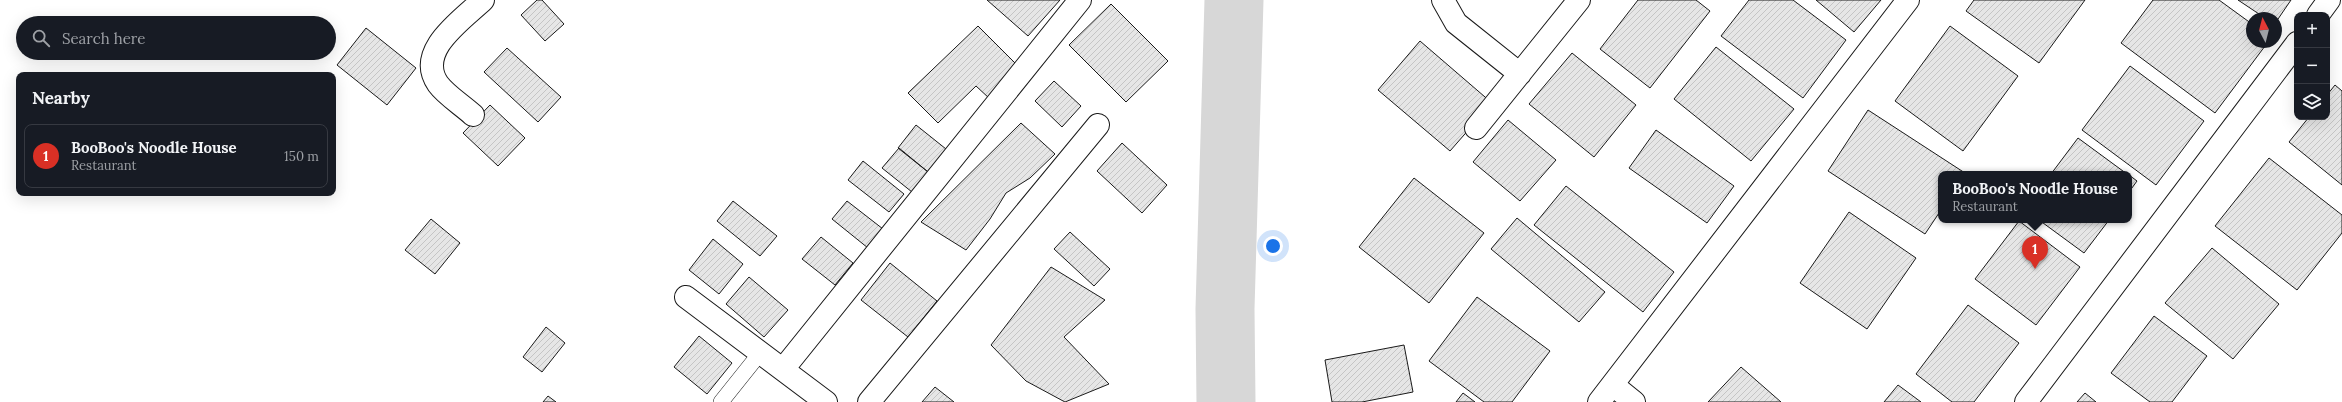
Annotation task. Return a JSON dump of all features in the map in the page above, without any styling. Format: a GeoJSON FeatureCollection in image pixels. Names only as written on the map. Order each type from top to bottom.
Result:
{"type":"FeatureCollection","features":[{"type":"Feature","properties":{"kind":"street"},"geometry":{"type":"LineString","coordinates":[[473,115],[438,84],[432,71],[431,59],[438,43],[483,0]]}},
{"type":"Feature","properties":{"kind":"street"},"geometry":{"type":"LineString","coordinates":[[784,368],[1080,0]]}},
{"type":"Feature","properties":{"kind":"street"},"geometry":{"type":"LineString","coordinates":[[1443,0],[1456,23],[1520,74]]}},
{"type":"Feature","properties":{"kind":"street"},"geometry":{"type":"LineString","coordinates":[[1476,128],[1578,0]]}},
{"type":"Feature","properties":{"kind":"street"},"geometry":{"type":"LineString","coordinates":[[1599,402],[1908,0]]}},
{"type":"Feature","properties":{"kind":"street"},"geometry":{"type":"LineString","coordinates":[[2320,12],[2329,0]]}},
{"type":"Feature","properties":{"kind":"street"},"geometry":{"type":"LineString","coordinates":[[2026,402],[2294,47]]}},
{"type":"Feature","properties":{"kind":"street"},"geometry":{"type":"LineString","coordinates":[[869,402],[1098,125]]}},
{"type":"Feature","properties":{"kind":"street"},"geometry":{"type":"LineString","coordinates":[[686,297],[784,368],[826,402]]}},
{"type":"Feature","properties":{"kind":"street"},"geometry":{"type":"LineString","coordinates":[[1613,385],[1634,402]]}},
{"type":"Feature","properties":{"kind":"lane"},"geometry":{"type":"LineString","coordinates":[[721,402],[761,352]]}},
{"type":"Feature","properties":{"kind":"building"},"geometry":{"type":"Polygon","coordinates":[[[537,0],[542,0],[564,24],[545,41],[521,15],[537,0]]]}},
{"type":"Feature","properties":{"kind":"building"},"geometry":{"type":"Polygon","coordinates":[[[987,0],[1060,0],[1028,36],[987,0]]]}},
{"type":"Feature","properties":{"kind":"building"},"geometry":{"type":"Polygon","coordinates":[[[1638,0],[1696,0],[1710,11],[1650,88],[1600,49],[1638,0]]]}},
{"type":"Feature","properties":{"kind":"building"},"geometry":{"type":"Polygon","coordinates":[[[1749,0],[1793,0],[1846,40],[1803,98],[1721,36],[1749,0]]]}},
{"type":"Feature","properties":{"kind":"building"},"geometry":{"type":"Polygon","coordinates":[[[1816,0],[1881,0],[1854,32],[1816,0]]]}},
{"type":"Feature","properties":{"kind":"building"},"geometry":{"type":"Polygon","coordinates":[[[1974,0],[2085,0],[2039,63],[1966,11],[1974,0]]]}},
{"type":"Feature","properties":{"kind":"building"},"geometry":{"type":"Polygon","coordinates":[[[2153,0],[2219,0],[2246,20],[2246,48],[2264,48],[2215,113],[2121,43],[2153,0]]]}},
{"type":"Feature","properties":{"kind":"building"},"geometry":{"type":"Polygon","coordinates":[[[2238,0],[2291,0],[2282,13],[2256,12],[2238,0]]]}},
{"type":"Feature","properties":{"kind":"building"},"geometry":{"type":"Polygon","coordinates":[[[1111,4],[1168,61],[1126,102],[1069,45],[1111,4]]]}},
{"type":"Feature","properties":{"kind":"building"},"geometry":{"type":"Polygon","coordinates":[[[978,26],[1021,69],[990,99],[976,86],[938,123],[908,93],[978,26]]]}},
{"type":"Feature","properties":{"kind":"building"},"geometry":{"type":"Polygon","coordinates":[[[1950,26],[2018,76],[1963,151],[1895,101],[1950,26]]]}},
{"type":"Feature","properties":{"kind":"building"},"geometry":{"type":"Polygon","coordinates":[[[366,28],[416,68],[387,105],[337,65],[366,28]]]}},
{"type":"Feature","properties":{"kind":"building"},"geometry":{"type":"Polygon","coordinates":[[[1420,41],[1492,103],[1450,151],[1378,90],[1420,41]]]}},
{"type":"Feature","properties":{"kind":"building"},"geometry":{"type":"Polygon","coordinates":[[[1716,47],[1794,109],[1751,161],[1674,99],[1716,47]]]}},
{"type":"Feature","properties":{"kind":"building"},"geometry":{"type":"Polygon","coordinates":[[[507,48],[561,97],[538,122],[484,72],[507,48]]]}},
{"type":"Feature","properties":{"kind":"building"},"geometry":{"type":"Polygon","coordinates":[[[1572,53],[1636,105],[1594,157],[1529,104],[1572,53]]]}},
{"type":"Feature","properties":{"kind":"building"},"geometry":{"type":"Polygon","coordinates":[[[2130,66],[2204,121],[2156,185],[2082,130],[2130,66]]]}},
{"type":"Feature","properties":{"kind":"building"},"geometry":{"type":"Polygon","coordinates":[[[1054,81],[1081,106],[1062,127],[1035,101],[1054,81]]]}},
{"type":"Feature","properties":{"kind":"building"},"geometry":{"type":"Polygon","coordinates":[[[2335,85],[2342,91],[2342,185],[2289,142],[2307,120],[2330,120],[2330,91],[2335,85]]]}},
{"type":"Feature","properties":{"kind":"building"},"geometry":{"type":"Polygon","coordinates":[[[490,105],[525,138],[498,166],[463,133],[490,105]]]}},
{"type":"Feature","properties":{"kind":"building"},"geometry":{"type":"Polygon","coordinates":[[[1868,110],[1962,171],[1938,171],[1938,214],[1925,234],[1828,171],[1868,110]]]}},
{"type":"Feature","properties":{"kind":"building"},"geometry":{"type":"Polygon","coordinates":[[[1508,120],[1556,160],[1520,201],[1473,162],[1508,120]]]}},
{"type":"Feature","properties":{"kind":"building"},"geometry":{"type":"Polygon","coordinates":[[[1021,123],[1055,154],[1030,178],[1006,193],[990,219],[966,250],[921,222],[1021,123]]]}},
{"type":"Feature","properties":{"kind":"building"},"geometry":{"type":"Polygon","coordinates":[[[916,125],[951,153],[933,176],[898,148],[916,125]]]}},
{"type":"Feature","properties":{"kind":"building"},"geometry":{"type":"Polygon","coordinates":[[[1656,130],[1734,186],[1707,223],[1629,168],[1656,130]]]}},
{"type":"Feature","properties":{"kind":"building"},"geometry":{"type":"Polygon","coordinates":[[[2078,138],[2123,171],[2053,171],[2078,138]]]}},
{"type":"Feature","properties":{"kind":"building"},"geometry":{"type":"Polygon","coordinates":[[[1122,143],[1167,185],[1142,213],[1097,171],[1122,143]]]}},
{"type":"Feature","properties":{"kind":"building"},"geometry":{"type":"Polygon","coordinates":[[[899,148],[933,176],[917,196],[882,168],[899,148]]]}},
{"type":"Feature","properties":{"kind":"building"},"geometry":{"type":"Polygon","coordinates":[[[2269,158],[2342,215],[2342,233],[2297,290],[2215,226],[2269,158]]]}},
{"type":"Feature","properties":{"kind":"building"},"geometry":{"type":"Polygon","coordinates":[[[863,161],[904,194],[889,212],[848,180],[863,161]]]}},
{"type":"Feature","properties":{"kind":"building"},"geometry":{"type":"Polygon","coordinates":[[[2132,177],[2137,181],[2132,188],[2132,177]]]}},
{"type":"Feature","properties":{"kind":"building"},"geometry":{"type":"Polygon","coordinates":[[[1414,178],[1484,233],[1429,303],[1359,247],[1414,178]]]}},
{"type":"Feature","properties":{"kind":"building"},"geometry":{"type":"Polygon","coordinates":[[[1566,186],[1674,272],[1643,312],[1534,225],[1566,186]]]}},
{"type":"Feature","properties":{"kind":"building"},"geometry":{"type":"Polygon","coordinates":[[[733,201],[777,236],[760,256],[717,221],[733,201]]]}},
{"type":"Feature","properties":{"kind":"building"},"geometry":{"type":"Polygon","coordinates":[[[847,201],[883,229],[868,248],[832,219],[847,201]]]}},
{"type":"Feature","properties":{"kind":"building"},"geometry":{"type":"Polygon","coordinates":[[[1849,212],[1916,258],[1867,329],[1800,283],[1849,212]]]}},
{"type":"Feature","properties":{"kind":"building"},"geometry":{"type":"Polygon","coordinates":[[[1517,218],[1605,292],[1579,322],[1491,249],[1517,218]]]}},
{"type":"Feature","properties":{"kind":"building"},"geometry":{"type":"Polygon","coordinates":[[[431,219],[460,243],[435,274],[405,250],[431,219]]]}},
{"type":"Feature","properties":{"kind":"building"},"geometry":{"type":"Polygon","coordinates":[[[2017,223],[2022,223],[2080,267],[2036,325],[1975,279],[2017,223]]]}},
{"type":"Feature","properties":{"kind":"building"},"geometry":{"type":"Polygon","coordinates":[[[2043,223],[2107,223],[2084,253],[2043,223]]]}},
{"type":"Feature","properties":{"kind":"building"},"geometry":{"type":"Polygon","coordinates":[[[1070,232],[1110,269],[1094,286],[1054,249],[1070,232]]]}},
{"type":"Feature","properties":{"kind":"building"},"geometry":{"type":"Polygon","coordinates":[[[821,237],[853,263],[835,285],[802,259],[821,237]]]}},
{"type":"Feature","properties":{"kind":"building"},"geometry":{"type":"Polygon","coordinates":[[[713,239],[743,264],[719,294],[689,270],[713,239]]]}},
{"type":"Feature","properties":{"kind":"building"},"geometry":{"type":"Polygon","coordinates":[[[2212,248],[2279,304],[2233,359],[2165,303],[2212,248]]]}},
{"type":"Feature","properties":{"kind":"building"},"geometry":{"type":"Polygon","coordinates":[[[890,263],[937,301],[908,337],[861,300],[890,263]]]}},
{"type":"Feature","properties":{"kind":"building"},"geometry":{"type":"Polygon","coordinates":[[[1051,267],[1105,300],[1064,337],[1109,384],[1065,402],[1026,381],[991,345],[1051,267]]]}},
{"type":"Feature","properties":{"kind":"building"},"geometry":{"type":"Polygon","coordinates":[[[749,277],[788,310],[764,337],[726,304],[749,277]]]}},
{"type":"Feature","properties":{"kind":"building"},"geometry":{"type":"Polygon","coordinates":[[[1477,297],[1550,351],[1512,402],[1484,402],[1429,361],[1477,297]]]}},
{"type":"Feature","properties":{"kind":"building"},"geometry":{"type":"Polygon","coordinates":[[[1968,305],[2019,343],[1974,402],[1952,402],[1916,374],[1968,305]]]}},
{"type":"Feature","properties":{"kind":"building"},"geometry":{"type":"Polygon","coordinates":[[[2154,316],[2207,356],[2172,402],[2150,402],[2111,373],[2154,316]]]}},
{"type":"Feature","properties":{"kind":"building"},"geometry":{"type":"Polygon","coordinates":[[[546,327],[565,343],[542,372],[523,357],[546,327]]]}},
{"type":"Feature","properties":{"kind":"building"},"geometry":{"type":"Polygon","coordinates":[[[699,336],[732,363],[707,394],[674,367],[699,336]]]}},
{"type":"Feature","properties":{"kind":"building"},"geometry":{"type":"Polygon","coordinates":[[[1404,345],[1413,392],[1362,402],[1332,402],[1325,360],[1404,345]]]}},
{"type":"Feature","properties":{"kind":"building"},"geometry":{"type":"Polygon","coordinates":[[[1741,367],[1781,402],[1708,402],[1741,367]]]}},
{"type":"Feature","properties":{"kind":"building"},"geometry":{"type":"Polygon","coordinates":[[[1898,385],[1921,402],[1884,402],[1898,385]]]}},
{"type":"Feature","properties":{"kind":"building"},"geometry":{"type":"Polygon","coordinates":[[[935,387],[954,402],[922,402],[935,387]]]}},
{"type":"Feature","properties":{"kind":"building"},"geometry":{"type":"Polygon","coordinates":[[[1463,393],[1475,402],[1456,402],[1463,393]]]}},
{"type":"Feature","properties":{"kind":"building"},"geometry":{"type":"Polygon","coordinates":[[[2085,393],[2096,402],[2077,402],[2085,393]]]}},
{"type":"Feature","properties":{"kind":"building"},"geometry":{"type":"Polygon","coordinates":[[[548,396],[556,402],[543,402],[548,396]]]}},
{"type":"Feature","properties":{"kind":"waterway"},"geometry":{"type":"LineString","coordinates":[[1226,402],[1225,309],[1234,0]]}},
{"type":"Feature","properties":{"kind":"place","name":"BooBoo's Noodle House"},"geometry":{"type":"Point","coordinates":[2035,269]}}]}
